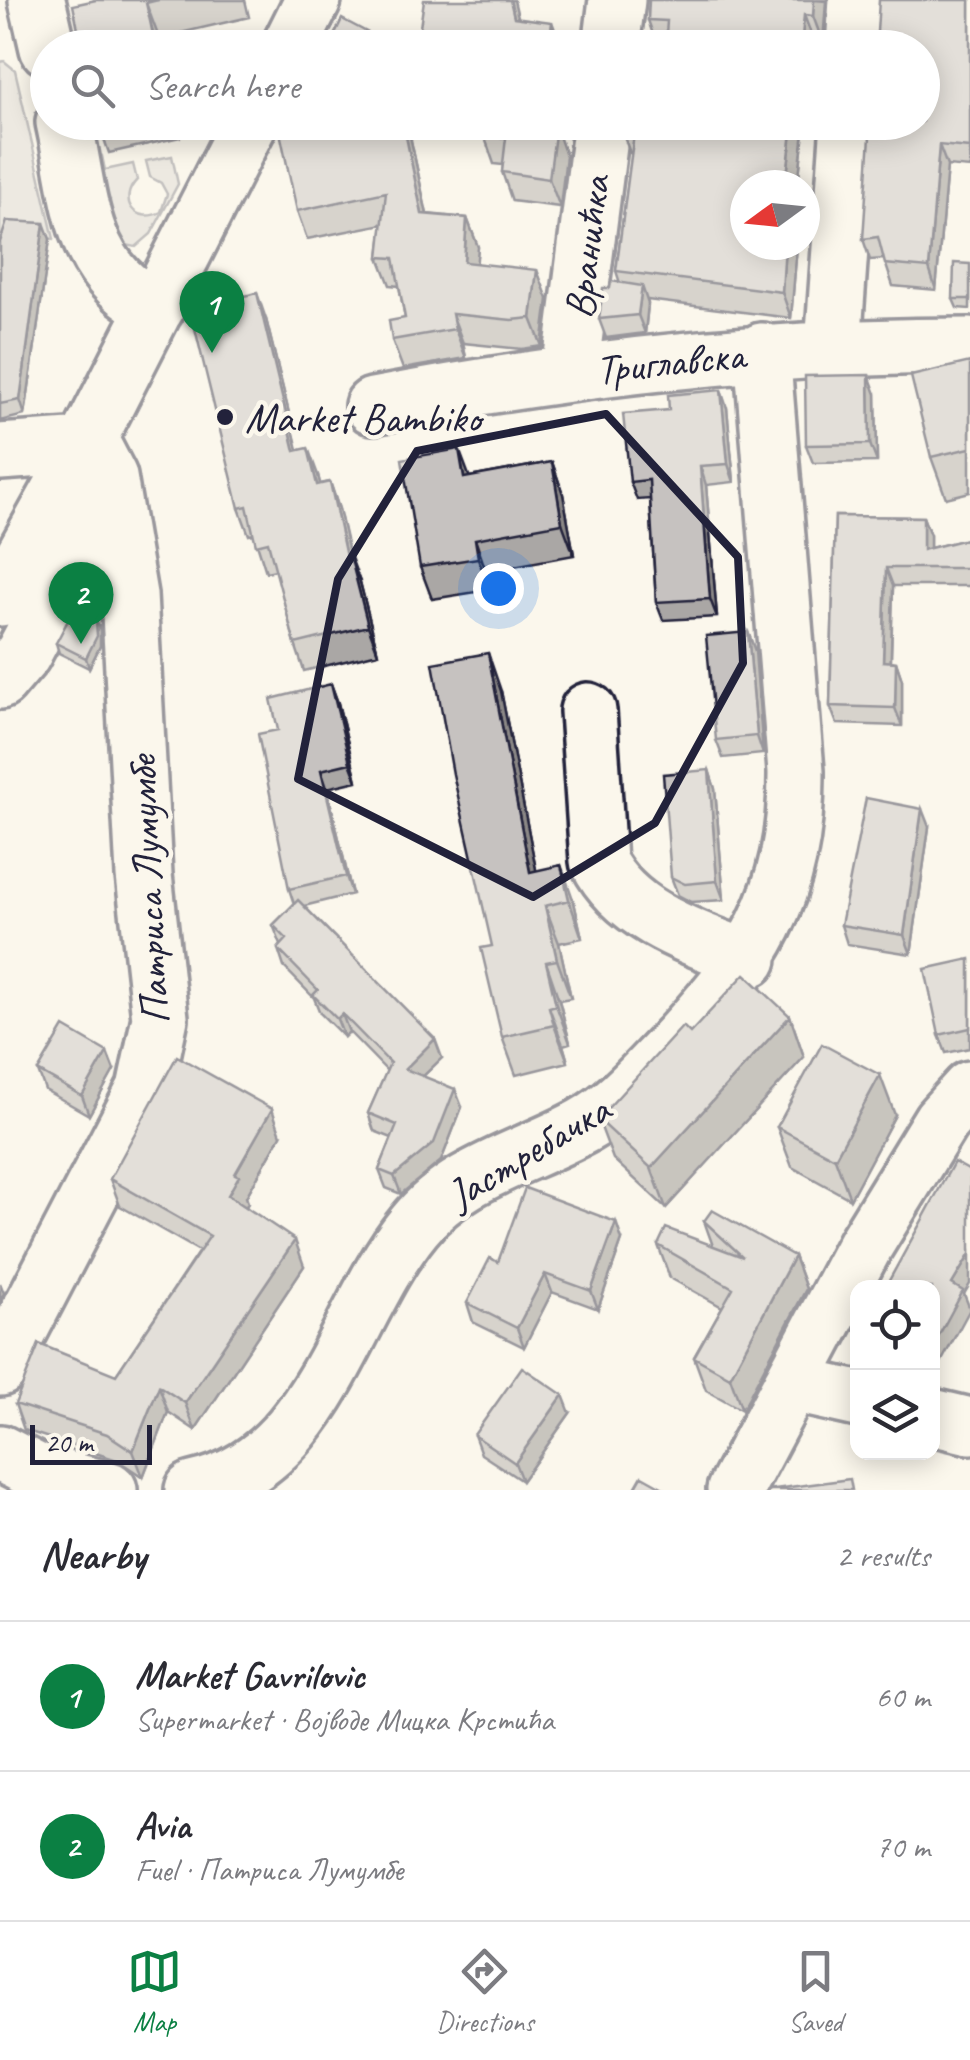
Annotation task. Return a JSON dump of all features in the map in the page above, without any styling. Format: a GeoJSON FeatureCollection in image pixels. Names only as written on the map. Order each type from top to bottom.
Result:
{"type":"FeatureCollection","features":[{"type":"Feature","properties":{"kind":"street"},"geometry":{"type":"LineString","coordinates":[[37,0],[44,30]]}},
{"type":"Feature","properties":{"kind":"street"},"geometry":{"type":"LineString","coordinates":[[298,30],[313,0]]}},
{"type":"Feature","properties":{"kind":"street"},"geometry":{"type":"LineString","coordinates":[[613,30],[617,0]]}},
{"type":"Feature","properties":{"kind":"street"},"geometry":{"type":"LineString","coordinates":[[855,30],[857,0]]}},
{"type":"Feature","properties":{"kind":"street"},"geometry":{"type":"LineString","coordinates":[[68,140],[87,226],[101,264],[125,292],[156,308]]}},
{"type":"Feature","properties":{"kind":"street"},"geometry":{"type":"LineString","coordinates":[[0,598],[85,446],[241,140]]}},
{"type":"Feature","properties":{"kind":"street","name":"Вранићка"},"geometry":{"type":"LineString","coordinates":[[570,372],[600,140]]}},
{"type":"Feature","properties":{"kind":"street"},"geometry":{"type":"LineString","coordinates":[[833,347],[848,140]]}},
{"type":"Feature","properties":{"kind":"street","name":"Триглавска"},"geometry":{"type":"LineString","coordinates":[[372,406],[570,372],[762,351],[970,346]]}},
{"type":"Feature","properties":{"kind":"street","name":"Јастребачка"},"geometry":{"type":"LineString","coordinates":[[193,1490],[218,1485],[257,1464],[290,1434],[415,1224],[478,1174],[546,1145],[604,1112],[712,1005],[749,958],[769,924],[785,880],[796,813],[762,351]]}},
{"type":"Feature","properties":{"kind":"street"},"geometry":{"type":"LineString","coordinates":[[0,452],[85,446]]}},
{"type":"Feature","properties":{"kind":"street"},"geometry":{"type":"LineString","coordinates":[[0,682],[23,654],[90,528],[94,508],[85,446]]}},
{"type":"Feature","properties":{"kind":"street","name":"Патриса Лумумбе"},"geometry":{"type":"LineString","coordinates":[[0,1368],[146,1089],[160,1018],[144,874],[129,595],[109,476],[96,452],[85,446]]}},
{"type":"Feature","properties":{"kind":"street"},"geometry":{"type":"LineString","coordinates":[[588,711],[598,861],[608,882],[633,905],[662,921],[749,958]]}},
{"type":"Feature","properties":{"kind":"street"},"geometry":{"type":"LineString","coordinates":[[735,1490],[902,1182],[941,1121],[970,1089]]}},
{"type":"Feature","properties":{"kind":"street"},"geometry":{"type":"LineString","coordinates":[[791,1384],[850,1398]]}},
{"type":"Feature","properties":{"kind":"street"},"geometry":{"type":"LineString","coordinates":[[940,1419],[970,1426]]}},
{"type":"Feature","properties":{"kind":"street"},"geometry":{"type":"LineString","coordinates":[[0,1453],[37,1472],[109,1490]]}},
{"type":"Feature","properties":{"kind":"highlighted area"},"geometry":{"type":"Polygon","coordinates":[[[606,414],[738,557],[743,663],[655,823],[533,897],[298,779],[338,579],[417,451],[606,414]]]}},
{"type":"Feature","properties":{"kind":"shaded area"},"geometry":{"type":"Polygon","coordinates":[[[0,62],[15,70],[54,239],[13,237],[0,268],[0,62]]]}},
{"type":"Feature","properties":{"kind":"shaded area"},"geometry":{"type":"Polygon","coordinates":[[[102,156],[105,170],[133,164],[137,180],[129,202],[137,213],[152,215],[161,212],[167,194],[161,183],[150,177],[146,161],[172,156],[178,184],[151,234],[136,247],[121,244],[109,209],[110,200],[106,200],[97,157],[102,156]]]}},
{"type":"Feature","properties":{"kind":"building"},"geometry":{"type":"Polygon","coordinates":[[[96,0],[158,0],[146,3],[152,30],[78,30],[73,5],[96,0]]]}},
{"type":"Feature","properties":{"kind":"building"},"geometry":{"type":"Polygon","coordinates":[[[424,0],[510,0],[514,17],[552,22],[551,30],[420,30],[424,0]]]}},
{"type":"Feature","properties":{"kind":"building"},"geometry":{"type":"Polygon","coordinates":[[[649,0],[814,0],[813,16],[804,15],[803,30],[666,30],[667,21],[648,20],[649,0]]]}},
{"type":"Feature","properties":{"kind":"building"},"geometry":{"type":"Polygon","coordinates":[[[879,0],[970,0],[970,148],[939,145],[929,268],[885,264],[878,237],[863,239],[870,140],[940,140],[940,30],[877,30],[879,0]]]}},
{"type":"Feature","properties":{"kind":"building"},"geometry":{"type":"Polygon","coordinates":[[[342,19],[363,30],[337,30],[342,19]]]}},
{"type":"Feature","properties":{"kind":"building"},"geometry":{"type":"Polygon","coordinates":[[[282,140],[407,140],[422,214],[467,218],[464,262],[537,270],[531,318],[452,314],[455,329],[392,340],[389,321],[405,318],[394,258],[379,257],[386,192],[297,211],[282,140]]]}},
{"type":"Feature","properties":{"kind":"building"},"geometry":{"type":"Polygon","coordinates":[[[506,140],[554,140],[549,179],[502,172],[506,140]]]}},
{"type":"Feature","properties":{"kind":"building"},"geometry":{"type":"Polygon","coordinates":[[[633,140],[791,140],[788,170],[730,170],[730,260],[784,260],[782,292],[616,271],[633,140]]]}},
{"type":"Feature","properties":{"kind":"building"},"geometry":{"type":"Polygon","coordinates":[[[7,221],[44,223],[20,400],[0,404],[0,242],[7,221]]]}},
{"type":"Feature","properties":{"kind":"building"},"geometry":{"type":"Polygon","coordinates":[[[954,263],[970,264],[970,299],[953,299],[954,263]]]}},
{"type":"Feature","properties":{"kind":"building"},"geometry":{"type":"Polygon","coordinates":[[[611,281],[642,286],[638,315],[599,319],[603,288],[610,288],[611,281]]]}},
{"type":"Feature","properties":{"kind":"building"},"geometry":{"type":"Polygon","coordinates":[[[257,293],[295,451],[308,448],[317,485],[330,482],[346,557],[350,555],[368,626],[295,644],[268,542],[256,545],[247,506],[239,508],[190,308],[257,293]]]}},
{"type":"Feature","properties":{"kind":"building"},"geometry":{"type":"Polygon","coordinates":[[[970,362],[970,448],[931,457],[911,376],[970,362]]]}},
{"type":"Feature","properties":{"kind":"building"},"geometry":{"type":"Polygon","coordinates":[[[869,375],[870,444],[806,445],[805,376],[869,375]]]}},
{"type":"Feature","properties":{"kind":"building"},"geometry":{"type":"Polygon","coordinates":[[[721,390],[728,464],[700,466],[710,599],[656,602],[649,480],[630,482],[623,414],[669,410],[668,395],[721,390]]]}},
{"type":"Feature","properties":{"kind":"building"},"geometry":{"type":"Polygon","coordinates":[[[459,449],[464,478],[552,462],[562,523],[475,539],[478,558],[420,567],[402,459],[459,449]]]}},
{"type":"Feature","properties":{"kind":"building"},"geometry":{"type":"Polygon","coordinates":[[[835,516],[923,517],[923,550],[970,538],[970,568],[886,568],[883,661],[896,662],[895,708],[830,706],[835,516]]]}},
{"type":"Feature","properties":{"kind":"building"},"geometry":{"type":"Polygon","coordinates":[[[74,609],[96,621],[97,636],[86,658],[56,643],[74,609]]]}},
{"type":"Feature","properties":{"kind":"building"},"geometry":{"type":"Polygon","coordinates":[[[748,632],[757,736],[716,740],[706,636],[748,632]]]}},
{"type":"Feature","properties":{"kind":"building"},"geometry":{"type":"Polygon","coordinates":[[[488,653],[530,872],[561,865],[569,900],[545,906],[557,960],[546,962],[556,1005],[549,1007],[554,1025],[502,1037],[481,948],[492,946],[453,774],[433,663],[488,653]]]}},
{"type":"Feature","properties":{"kind":"building"},"geometry":{"type":"Polygon","coordinates":[[[331,684],[350,763],[321,770],[346,876],[289,889],[258,734],[278,730],[271,699],[331,684]]]}},
{"type":"Feature","properties":{"kind":"building"},"geometry":{"type":"Polygon","coordinates":[[[709,770],[717,881],[685,884],[671,877],[663,774],[709,770]]]}},
{"type":"Feature","properties":{"kind":"building"},"geometry":{"type":"Polygon","coordinates":[[[866,798],[922,809],[904,935],[841,925],[866,798]]]}},
{"type":"Feature","properties":{"kind":"building"},"geometry":{"type":"Polygon","coordinates":[[[298,900],[435,1039],[405,1069],[455,1089],[434,1143],[394,1176],[379,1170],[397,1125],[368,1113],[390,1063],[342,1014],[337,1019],[313,995],[318,990],[278,949],[287,939],[273,925],[298,900]]]}},
{"type":"Feature","properties":{"kind":"building"},"geometry":{"type":"Polygon","coordinates":[[[970,959],[970,1028],[939,1035],[925,969],[970,959]]]}},
{"type":"Feature","properties":{"kind":"building"},"geometry":{"type":"Polygon","coordinates":[[[745,974],[790,1016],[651,1168],[598,1119],[683,1026],[690,1033],[745,974]]]}},
{"type":"Feature","properties":{"kind":"building"},"geometry":{"type":"Polygon","coordinates":[[[64,1027],[107,1052],[82,1096],[38,1071],[64,1027]]]}},
{"type":"Feature","properties":{"kind":"building"},"geometry":{"type":"Polygon","coordinates":[[[822,1044],[880,1075],[835,1158],[777,1127],[822,1044]]]}},
{"type":"Feature","properties":{"kind":"building"},"geometry":{"type":"Polygon","coordinates":[[[177,1056],[272,1109],[235,1174],[239,1176],[228,1195],[295,1240],[185,1403],[159,1386],[133,1451],[107,1434],[15,1404],[39,1344],[116,1375],[210,1236],[110,1179],[177,1056]]]}},
{"type":"Feature","properties":{"kind":"building"},"geometry":{"type":"Polygon","coordinates":[[[954,1162],[970,1171],[970,1254],[952,1284],[963,1291],[940,1333],[940,1280],[889,1280],[954,1162]]]}},
{"type":"Feature","properties":{"kind":"building"},"geometry":{"type":"Polygon","coordinates":[[[525,1188],[616,1222],[591,1291],[545,1274],[517,1328],[467,1303],[490,1258],[498,1262],[525,1188]]]}},
{"type":"Feature","properties":{"kind":"building"},"geometry":{"type":"Polygon","coordinates":[[[712,1210],[794,1256],[730,1377],[694,1357],[733,1288],[658,1245],[666,1228],[743,1257],[704,1221],[712,1210]]]}},
{"type":"Feature","properties":{"kind":"building"},"geometry":{"type":"Polygon","coordinates":[[[522,1367],[563,1395],[515,1463],[474,1435],[522,1367]]]}},
{"type":"Feature","properties":{"kind":"building"},"geometry":{"type":"Polygon","coordinates":[[[642,1476],[667,1490],[634,1490],[642,1476]]]}},
{"type":"Feature","properties":{"kind":"building"},"geometry":{"type":"Polygon","coordinates":[[[850,1479],[852,1490],[767,1490],[850,1479]]]}},
{"type":"Feature","properties":{"kind":"place","name":"Market Gavrilovic"},"geometry":{"type":"Point","coordinates":[212,353]}},
{"type":"Feature","properties":{"kind":"place","name":"Market Bambiko"},"geometry":{"type":"Point","coordinates":[225,417]}},
{"type":"Feature","properties":{"kind":"place","name":"Avia"},"geometry":{"type":"Point","coordinates":[81,644]}}]}
